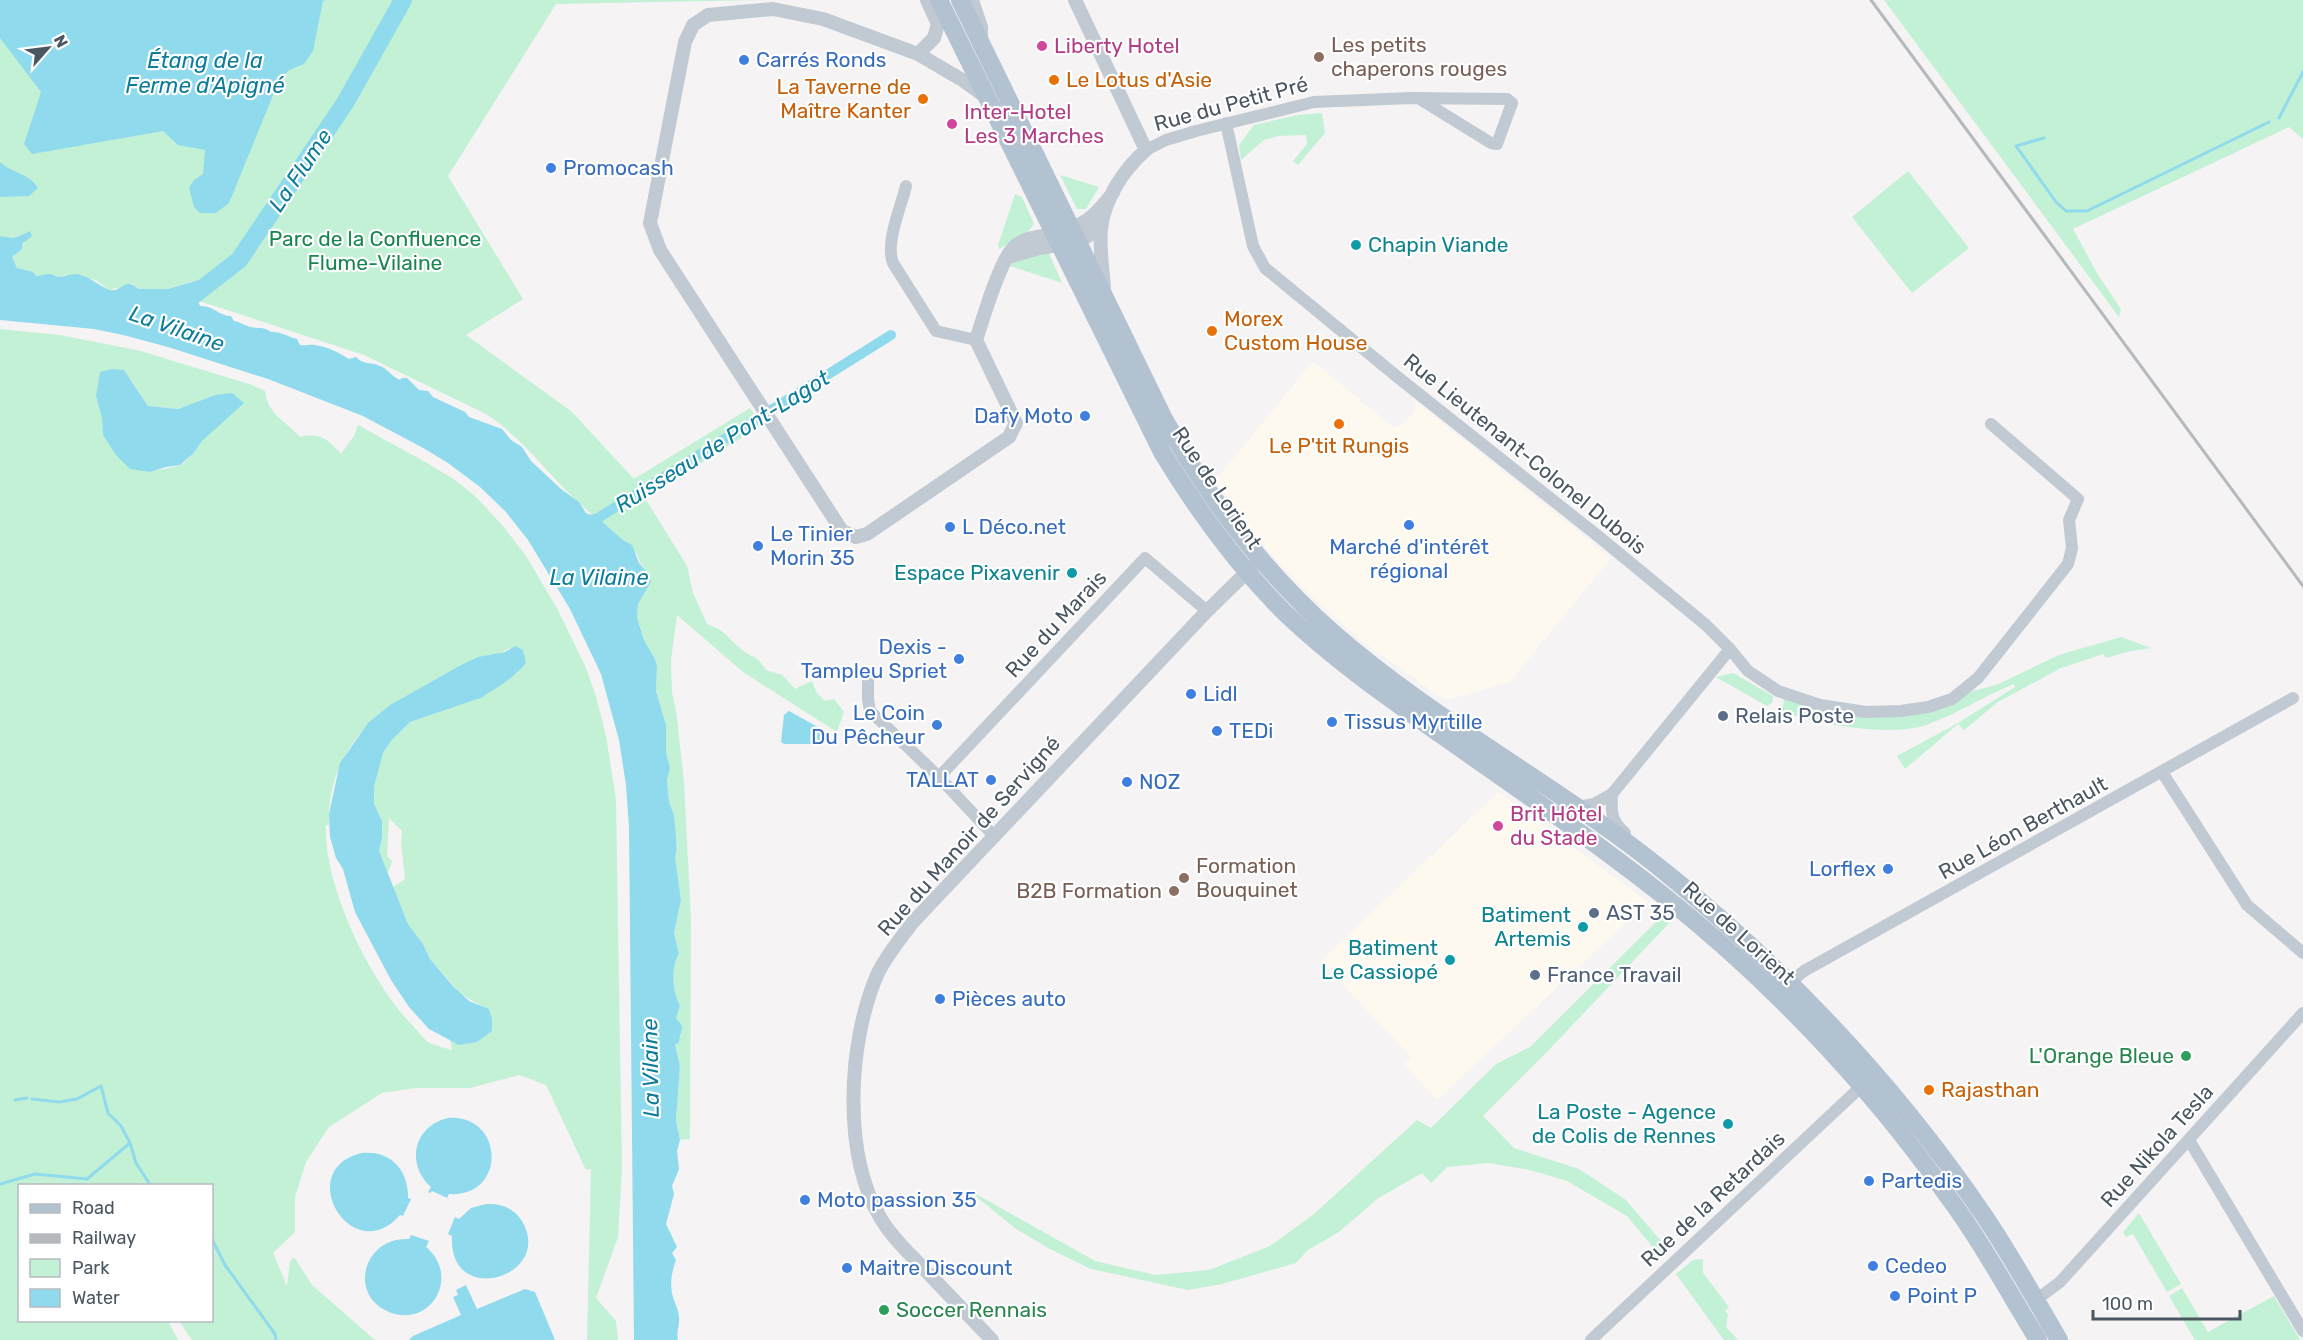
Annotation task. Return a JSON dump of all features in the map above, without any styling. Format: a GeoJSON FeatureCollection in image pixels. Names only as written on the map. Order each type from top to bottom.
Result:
{"type":"FeatureCollection","features":[{"type":"Feature","properties":{"kind":"main road","name":"Rue de Lorient"},"geometry":{"type":"LineString","coordinates":[[939,0],[986,97],[1067,237],[1104,295],[1156,420],[1162,452],[1192,499],[1247,572],[1285,612],[1329,652],[1578,807],[1674,878],[1789,982],[1869,1080],[1904,1136],[1949,1197],[2038,1340]]}},
{"type":"Feature","properties":{"kind":"main road","name":"Rue de Lorient"},"geometry":{"type":"LineString","coordinates":[[960,0],[1067,237],[1156,420],[1229,521],[1260,559],[1325,625],[1407,701],[1683,912],[1913,1119],[1977,1206],[2060,1340]]}},
{"type":"Feature","properties":{"kind":"street"},"geometry":{"type":"LineString","coordinates":[[918,54],[934,38],[938,24],[927,0]]}},
{"type":"Feature","properties":{"kind":"street"},"geometry":{"type":"LineString","coordinates":[[973,0],[982,27],[982,46]]}},
{"type":"Feature","properties":{"kind":"street"},"geometry":{"type":"LineString","coordinates":[[1075,0],[1146,150]]}},
{"type":"Feature","properties":{"kind":"street"},"geometry":{"type":"LineString","coordinates":[[986,97],[918,54],[823,19],[772,9],[708,15],[693,25],[685,42],[650,223],[660,250],[842,531],[856,537],[867,534],[1009,438],[1016,423],[976,340],[998,276],[1014,246],[1022,242],[1067,237],[1101,227]]}},
{"type":"Feature","properties":{"kind":"street","name":"Rue du Petit Pré"},"geometry":{"type":"LineString","coordinates":[[1104,295],[1101,227],[1123,172],[1146,150],[1166,140],[1314,102],[1418,98],[1507,99],[1512,103],[1497,144],[1491,143],[1418,98]]}},
{"type":"Feature","properties":{"kind":"street","name":"Rue Lieutenant-Colonel Dubois"},"geometry":{"type":"LineString","coordinates":[[1226,123],[1253,246],[1265,268],[1400,380],[1598,536],[1706,625],[1731,649],[1749,671],[1778,691],[1820,705],[1866,712],[1901,711],[1928,707],[1952,699],[1978,678],[2068,564],[2072,548],[2069,520],[2079,498],[1991,424]]}},
{"type":"Feature","properties":{"kind":"street"},"geometry":{"type":"LineString","coordinates":[[906,186],[890,244],[893,263],[936,331],[976,340]]}},
{"type":"Feature","properties":{"kind":"street","name":"Rue du Petit Pré"},"geometry":{"type":"LineString","coordinates":[[1067,237],[1091,219],[1113,193]]}},
{"type":"Feature","properties":{"kind":"street","name":"Rue du Marais"},"geometry":{"type":"LineString","coordinates":[[939,777],[1144,558],[1207,612]]}},
{"type":"Feature","properties":{"kind":"street","name":"Rue du Manoir de Servigné"},"geometry":{"type":"LineString","coordinates":[[992,1340],[897,1241],[882,1220],[864,1183],[858,1155],[855,1079],[861,1023],[878,974],[895,945],[913,922],[1260,559]]}},
{"type":"Feature","properties":{"kind":"street"},"geometry":{"type":"LineString","coordinates":[[1578,807],[1594,804],[1612,794],[1731,649]]}},
{"type":"Feature","properties":{"kind":"street"},"geometry":{"type":"LineString","coordinates":[[868,680],[870,711],[939,777],[994,836]]}},
{"type":"Feature","properties":{"kind":"street","name":"Rue Léon Berthault"},"geometry":{"type":"LineString","coordinates":[[1776,996],[1804,971],[2293,698]]}},
{"type":"Feature","properties":{"kind":"street"},"geometry":{"type":"LineString","coordinates":[[2162,772],[2247,905],[2303,953]]}},
{"type":"Feature","properties":{"kind":"street","name":"Rue de Lorient"},"geometry":{"type":"LineString","coordinates":[[1612,794],[1611,816],[1615,825],[1669,868],[1674,878]]}},
{"type":"Feature","properties":{"kind":"street"},"geometry":{"type":"LineString","coordinates":[[1573,828],[1594,819]]}},
{"type":"Feature","properties":{"kind":"street","name":"Rue Nikola Tesla"},"geometry":{"type":"LineString","coordinates":[[2036,1300],[2060,1282],[2303,1013]]}},
{"type":"Feature","properties":{"kind":"street","name":"Rue de la Retardais"},"geometry":{"type":"LineString","coordinates":[[1591,1340],[1869,1080]]}},
{"type":"Feature","properties":{"kind":"street"},"geometry":{"type":"LineString","coordinates":[[2189,1140],[2303,1331]]}},
{"type":"Feature","properties":{"kind":"shaded area","name":"Marché d'intérêt régional"},"geometry":{"type":"Polygon","coordinates":[[[1313,361],[1394,428],[1404,423],[1414,412],[1416,406],[1413,399],[1611,558],[1510,682],[1448,700],[1439,696],[1360,640],[1303,588],[1262,544],[1215,481],[1313,361]]]}},
{"type":"Feature","properties":{"kind":"shaded area"},"geometry":{"type":"Polygon","coordinates":[[[1498,792],[1648,902],[1437,1100],[1404,1064],[1411,1057],[1321,961],[1498,792]]]}},
{"type":"Feature","properties":{"kind":"green space","name":"Parc de la Confluence Flume-Vilaine"},"geometry":{"type":"Polygon","coordinates":[[[0,0],[760,0],[556,4],[448,176],[523,299],[466,335],[571,411],[634,479],[750,408],[762,425],[645,498],[687,566],[693,593],[707,624],[723,632],[741,649],[757,659],[766,670],[782,675],[795,689],[812,681],[816,692],[825,701],[834,699],[844,712],[837,732],[743,672],[677,615],[671,660],[672,693],[684,782],[691,919],[690,1139],[680,1140],[676,1121],[680,1066],[675,1044],[678,1037],[676,1014],[680,1005],[675,994],[673,979],[679,953],[674,933],[681,900],[675,856],[678,848],[673,828],[674,815],[669,802],[667,780],[670,768],[666,752],[666,726],[656,691],[657,666],[644,640],[637,618],[638,604],[651,582],[637,554],[580,504],[510,432],[486,414],[364,355],[187,297],[214,282],[206,278],[168,289],[139,289],[133,284],[109,290],[96,280],[48,274],[39,277],[17,268],[12,257],[22,249],[27,232],[14,238],[0,236],[0,0]]]}},
{"type":"Feature","properties":{"kind":"green space"},"geometry":{"type":"Polygon","coordinates":[[[1884,0],[2303,0],[2303,139],[2289,127],[2073,229],[2098,275],[2121,309],[2119,317],[1884,0]]]}},
{"type":"Feature","properties":{"kind":"green space"},"geometry":{"type":"Polygon","coordinates":[[[1322,113],[1325,133],[1298,165],[1293,161],[1307,144],[1306,135],[1278,136],[1264,140],[1241,160],[1239,145],[1254,125],[1298,115],[1322,113]]]}},
{"type":"Feature","properties":{"kind":"green space"},"geometry":{"type":"Polygon","coordinates":[[[1908,171],[1969,248],[1912,293],[1852,217],[1908,171]]]}},
{"type":"Feature","properties":{"kind":"green space"},"geometry":{"type":"Polygon","coordinates":[[[1060,175],[1099,187],[1086,209],[1077,209],[1060,175]]]}},
{"type":"Feature","properties":{"kind":"green space"},"geometry":{"type":"Polygon","coordinates":[[[1015,194],[1022,197],[1034,224],[1027,233],[999,249],[998,245],[1015,194]]]}},
{"type":"Feature","properties":{"kind":"green space"},"geometry":{"type":"Polygon","coordinates":[[[1048,251],[1062,283],[1010,266],[1012,263],[1048,251]]]}},
{"type":"Feature","properties":{"kind":"green space"},"geometry":{"type":"Polygon","coordinates":[[[0,329],[60,335],[141,351],[252,385],[265,391],[269,406],[300,437],[324,438],[341,454],[354,436],[358,425],[455,480],[475,496],[503,526],[526,556],[558,610],[586,668],[606,736],[616,799],[622,1169],[618,1237],[596,1298],[616,1321],[618,1340],[587,1340],[591,1169],[586,1170],[546,1085],[519,1075],[470,1088],[415,1088],[382,1093],[329,1127],[306,1162],[295,1197],[295,1232],[273,1253],[287,1286],[290,1261],[294,1257],[312,1285],[375,1340],[192,1340],[180,1322],[213,1322],[213,1184],[18,1184],[18,1322],[169,1322],[178,1340],[0,1340],[0,329]],[[130,378],[96,396],[102,418],[103,435],[150,472],[176,467],[190,458],[201,442],[215,395],[178,409],[148,406],[130,378]],[[511,647],[502,652],[477,658],[388,707],[374,718],[352,744],[337,774],[329,807],[329,825],[326,825],[327,849],[332,876],[341,904],[366,960],[398,1008],[424,1038],[430,1043],[452,1050],[450,1040],[461,1044],[472,1043],[492,1031],[485,1008],[461,994],[430,959],[423,944],[408,924],[393,887],[405,879],[402,831],[389,818],[387,856],[392,861],[388,874],[378,851],[382,821],[374,805],[374,787],[383,753],[391,741],[410,722],[482,697],[518,672],[511,647]]]}},
{"type":"Feature","properties":{"kind":"green space"},"geometry":{"type":"Polygon","coordinates":[[[2121,637],[2151,648],[2106,658],[2103,654],[2061,668],[1998,702],[1964,730],[1958,724],[1905,769],[1897,756],[1958,723],[2015,687],[2014,684],[1937,721],[1911,728],[1874,730],[1854,728],[1815,721],[1782,711],[1784,699],[1842,715],[1870,717],[1996,685],[2059,655],[2121,637]]]}},
{"type":"Feature","properties":{"kind":"green space"},"geometry":{"type":"Polygon","coordinates":[[[1733,673],[1773,696],[1772,703],[1767,706],[1716,677],[1733,673]]]}},
{"type":"Feature","properties":{"kind":"green space"},"geometry":{"type":"Polygon","coordinates":[[[1663,915],[1672,920],[1483,1116],[1514,1148],[1579,1169],[1626,1200],[1667,1248],[1660,1256],[1627,1216],[1567,1181],[1530,1170],[1488,1163],[1447,1167],[1431,1183],[1422,1173],[1377,1199],[1339,1232],[1308,1250],[1296,1263],[1222,1284],[1188,1290],[1091,1269],[1016,1229],[967,1189],[1095,1261],[1155,1275],[1209,1270],[1270,1246],[1314,1214],[1417,1120],[1431,1128],[1496,1064],[1530,1047],[1663,915]]]}},
{"type":"Feature","properties":{"kind":"green space"},"geometry":{"type":"Polygon","coordinates":[[[2139,1213],[2181,1284],[2167,1292],[2133,1234],[2126,1237],[2123,1232],[2139,1213]]]}},
{"type":"Feature","properties":{"kind":"green space"},"geometry":{"type":"Polygon","coordinates":[[[1703,1259],[1703,1273],[1729,1307],[1725,1311],[1728,1314],[1726,1327],[1738,1340],[1724,1340],[1676,1274],[1693,1260],[1703,1259]]]}},
{"type":"Feature","properties":{"kind":"green space"},"geometry":{"type":"Polygon","coordinates":[[[2182,1288],[2208,1332],[2274,1296],[2300,1340],[2195,1340],[2169,1296],[2182,1288]]]}},
{"type":"Feature","properties":{"kind":"water","name":"Étang de la Ferme d'Apigné"},"geometry":{"type":"Polygon","coordinates":[[[0,0],[326,0],[323,1],[313,51],[304,64],[289,70],[278,83],[229,203],[216,213],[200,213],[194,207],[189,188],[194,180],[203,174],[205,150],[178,145],[163,131],[32,154],[24,144],[41,92],[0,38],[0,0]]]}},
{"type":"Feature","properties":{"kind":"water"},"geometry":{"type":"Polygon","coordinates":[[[0,162],[30,179],[38,188],[29,196],[0,197],[0,162]]]}},
{"type":"Feature","properties":{"kind":"water","name":"La Vilaine"},"geometry":{"type":"Polygon","coordinates":[[[30,231],[32,236],[12,257],[17,268],[33,272],[36,276],[49,274],[58,277],[78,274],[110,290],[126,284],[134,285],[139,289],[168,289],[206,278],[215,282],[198,294],[200,306],[209,307],[231,316],[234,321],[250,327],[264,328],[297,339],[300,345],[324,347],[349,359],[356,357],[362,362],[380,366],[400,380],[407,378],[419,390],[428,391],[433,397],[465,412],[469,417],[502,429],[511,440],[522,447],[531,461],[561,489],[579,502],[586,513],[598,518],[624,541],[632,545],[639,563],[649,574],[651,582],[638,604],[637,618],[644,640],[657,666],[656,691],[666,725],[666,752],[670,768],[667,780],[669,802],[674,815],[677,849],[675,857],[681,900],[674,933],[679,954],[676,959],[674,979],[675,994],[680,1005],[676,1018],[682,1029],[679,1043],[675,1044],[680,1066],[676,1121],[680,1140],[677,1151],[679,1169],[672,1186],[674,1194],[666,1224],[677,1247],[672,1253],[676,1260],[671,1284],[679,1317],[678,1340],[634,1340],[629,827],[626,785],[619,740],[601,674],[570,609],[528,540],[505,511],[480,487],[425,449],[363,416],[268,379],[123,335],[94,329],[0,320],[0,236],[14,238],[30,231]]]}},
{"type":"Feature","properties":{"kind":"water"},"geometry":{"type":"Polygon","coordinates":[[[112,369],[124,370],[148,406],[178,409],[215,395],[232,393],[244,403],[202,441],[193,454],[180,465],[150,472],[130,469],[116,455],[103,435],[102,418],[96,396],[100,372],[112,369]]]}},
{"type":"Feature","properties":{"kind":"water"},"geometry":{"type":"Polygon","coordinates":[[[515,646],[523,650],[526,663],[516,674],[483,697],[410,722],[391,741],[383,753],[374,787],[374,804],[382,821],[379,851],[408,924],[423,944],[430,959],[453,986],[469,1001],[489,1009],[492,1031],[477,1042],[459,1045],[429,1029],[409,1007],[391,980],[355,912],[343,869],[336,858],[330,837],[329,814],[340,763],[368,723],[390,705],[463,664],[478,657],[505,652],[515,646]]]}},
{"type":"Feature","properties":{"kind":"water"},"geometry":{"type":"Polygon","coordinates":[[[789,711],[825,731],[829,734],[830,740],[820,744],[784,744],[781,742],[784,715],[789,711]]]}},
{"type":"Feature","properties":{"kind":"water"},"geometry":{"type":"Polygon","coordinates":[[[448,1118],[467,1120],[480,1129],[489,1141],[492,1156],[489,1171],[481,1183],[468,1192],[449,1194],[447,1198],[432,1191],[428,1192],[431,1187],[418,1168],[416,1157],[417,1147],[427,1129],[436,1122],[448,1118]]]}},
{"type":"Feature","properties":{"kind":"water"},"geometry":{"type":"Polygon","coordinates":[[[362,1153],[381,1155],[396,1164],[405,1179],[408,1198],[411,1199],[403,1216],[400,1215],[382,1229],[364,1231],[348,1224],[337,1211],[331,1194],[332,1177],[342,1163],[362,1153]]]}},
{"type":"Feature","properties":{"kind":"water"},"geometry":{"type":"Polygon","coordinates":[[[497,1204],[515,1213],[522,1221],[528,1241],[524,1257],[513,1270],[498,1277],[481,1278],[466,1272],[455,1259],[452,1236],[448,1234],[455,1217],[459,1219],[471,1208],[497,1204]]]}},
{"type":"Feature","properties":{"kind":"water"},"geometry":{"type":"Polygon","coordinates":[[[411,1235],[429,1241],[426,1247],[436,1259],[441,1272],[441,1285],[436,1297],[428,1307],[417,1313],[404,1315],[389,1312],[376,1304],[368,1293],[365,1281],[366,1268],[372,1256],[381,1247],[393,1241],[409,1239],[411,1235]]]}},
{"type":"Feature","properties":{"kind":"water"},"geometry":{"type":"Polygon","coordinates":[[[466,1285],[477,1309],[525,1289],[535,1292],[555,1340],[409,1340],[413,1336],[461,1315],[453,1297],[458,1295],[456,1290],[466,1285]]]}},
{"type":"Feature","properties":{"kind":"waterway","name":"La Flume"},"geometry":{"type":"LineString","coordinates":[[194,295],[239,260],[345,103],[403,0]]}},
{"type":"Feature","properties":{"kind":"waterway","name":"Ruisseau de Pont-Lagot"},"geometry":{"type":"LineString","coordinates":[[2279,118],[2303,72]]}},
{"type":"Feature","properties":{"kind":"waterway","name":"Ruisseau de Pont-Lagot"},"geometry":{"type":"LineString","coordinates":[[2044,138],[2016,146],[2056,202],[2066,211],[2087,211],[2269,122]]}},
{"type":"Feature","properties":{"kind":"waterway","name":"Ruisseau de Pont-Lagot"},"geometry":{"type":"LineString","coordinates":[[585,521],[598,518],[891,335]]}},
{"type":"Feature","properties":{"kind":"waterway"},"geometry":{"type":"LineString","coordinates":[[32,1099],[59,1102],[77,1099],[101,1086],[108,1113],[121,1126],[130,1143],[136,1163],[150,1184]]}},
{"type":"Feature","properties":{"kind":"waterway"},"geometry":{"type":"LineString","coordinates":[[15,1100],[27,1098]]}},
{"type":"Feature","properties":{"kind":"waterway"},"geometry":{"type":"LineString","coordinates":[[0,1184],[35,1174],[87,1179],[130,1143]]}},
{"type":"Feature","properties":{"kind":"waterway"},"geometry":{"type":"LineString","coordinates":[[213,1241],[225,1265],[275,1334],[276,1340]]}},
{"type":"Feature","properties":{"kind":"railway"},"geometry":{"type":"LineString","coordinates":[[1871,0],[2303,586]]}},
{"type":"Feature","properties":{"kind":"place","name":"Liberty Hotel"},"geometry":{"type":"Point","coordinates":[1042,46]}},
{"type":"Feature","properties":{"kind":"place","name":"Les petits chaperons rouges"},"geometry":{"type":"Point","coordinates":[1319,57]}},
{"type":"Feature","properties":{"kind":"place","name":"Carrés Ronds"},"geometry":{"type":"Point","coordinates":[744,60]}},
{"type":"Feature","properties":{"kind":"place","name":"Le Lotus d'Asie"},"geometry":{"type":"Point","coordinates":[1054,80]}},
{"type":"Feature","properties":{"kind":"place","name":"La Taverne de Maître Kanter"},"geometry":{"type":"Point","coordinates":[923,99]}},
{"type":"Feature","properties":{"kind":"place","name":"Inter-Hotel Les 3 Marches"},"geometry":{"type":"Point","coordinates":[952,124]}},
{"type":"Feature","properties":{"kind":"place","name":"Promocash"},"geometry":{"type":"Point","coordinates":[551,168]}},
{"type":"Feature","properties":{"kind":"place","name":"Chapin Viande"},"geometry":{"type":"Point","coordinates":[1356,245]}},
{"type":"Feature","properties":{"kind":"place","name":"Morex Custom House"},"geometry":{"type":"Point","coordinates":[1212,331]}},
{"type":"Feature","properties":{"kind":"place","name":"Dafy Moto"},"geometry":{"type":"Point","coordinates":[1085,416]}},
{"type":"Feature","properties":{"kind":"place","name":"Le P'tit Rungis"},"geometry":{"type":"Point","coordinates":[1339,424]}},
{"type":"Feature","properties":{"kind":"place","name":"Marché d'intérêt régional"},"geometry":{"type":"Point","coordinates":[1409,525]}},
{"type":"Feature","properties":{"kind":"place","name":"L Déco.net"},"geometry":{"type":"Point","coordinates":[950,527]}},
{"type":"Feature","properties":{"kind":"place","name":"Le Tinier Morin 35"},"geometry":{"type":"Point","coordinates":[758,546]}},
{"type":"Feature","properties":{"kind":"place","name":"Espace Pixavenir"},"geometry":{"type":"Point","coordinates":[1072,573]}},
{"type":"Feature","properties":{"kind":"place","name":"Dexis - Tampleu Spriet"},"geometry":{"type":"Point","coordinates":[959,659]}},
{"type":"Feature","properties":{"kind":"place","name":"Lidl"},"geometry":{"type":"Point","coordinates":[1191,694]}},
{"type":"Feature","properties":{"kind":"place","name":"Relais Poste"},"geometry":{"type":"Point","coordinates":[1723,716]}},
{"type":"Feature","properties":{"kind":"place","name":"Tissus Myrtille"},"geometry":{"type":"Point","coordinates":[1332,722]}},
{"type":"Feature","properties":{"kind":"place","name":"Le Coin Du Pêcheur"},"geometry":{"type":"Point","coordinates":[937,725]}},
{"type":"Feature","properties":{"kind":"place","name":"TEDi"},"geometry":{"type":"Point","coordinates":[1217,731]}},
{"type":"Feature","properties":{"kind":"place","name":"TALLAT"},"geometry":{"type":"Point","coordinates":[991,780]}},
{"type":"Feature","properties":{"kind":"place","name":"NOZ"},"geometry":{"type":"Point","coordinates":[1127,782]}},
{"type":"Feature","properties":{"kind":"place","name":"Brit Hôtel du Stade"},"geometry":{"type":"Point","coordinates":[1498,826]}},
{"type":"Feature","properties":{"kind":"place","name":"Lorflex"},"geometry":{"type":"Point","coordinates":[1888,869]}},
{"type":"Feature","properties":{"kind":"place","name":"Formation Bouquinet"},"geometry":{"type":"Point","coordinates":[1184,878]}},
{"type":"Feature","properties":{"kind":"place","name":"B2B Formation"},"geometry":{"type":"Point","coordinates":[1174,891]}},
{"type":"Feature","properties":{"kind":"place","name":"AST 35"},"geometry":{"type":"Point","coordinates":[1594,913]}},
{"type":"Feature","properties":{"kind":"place","name":"Batiment Artemis"},"geometry":{"type":"Point","coordinates":[1583,927]}},
{"type":"Feature","properties":{"kind":"place","name":"Batiment Le Cassiopé"},"geometry":{"type":"Point","coordinates":[1450,960]}},
{"type":"Feature","properties":{"kind":"place","name":"France Travail"},"geometry":{"type":"Point","coordinates":[1535,975]}},
{"type":"Feature","properties":{"kind":"place","name":"Pièces auto"},"geometry":{"type":"Point","coordinates":[940,999]}},
{"type":"Feature","properties":{"kind":"place","name":"L'Orange Bleue"},"geometry":{"type":"Point","coordinates":[2186,1056]}},
{"type":"Feature","properties":{"kind":"place","name":"Rajasthan"},"geometry":{"type":"Point","coordinates":[1929,1090]}},
{"type":"Feature","properties":{"kind":"place","name":"La Poste - Agence de Colis de Rennes"},"geometry":{"type":"Point","coordinates":[1728,1124]}},
{"type":"Feature","properties":{"kind":"place","name":"Partedis"},"geometry":{"type":"Point","coordinates":[1869,1181]}},
{"type":"Feature","properties":{"kind":"place","name":"Moto passion 35"},"geometry":{"type":"Point","coordinates":[805,1200]}},
{"type":"Feature","properties":{"kind":"place","name":"Cedeo"},"geometry":{"type":"Point","coordinates":[1873,1266]}},
{"type":"Feature","properties":{"kind":"place","name":"Maitre Discount"},"geometry":{"type":"Point","coordinates":[847,1268]}},
{"type":"Feature","properties":{"kind":"place","name":"Point P"},"geometry":{"type":"Point","coordinates":[1895,1296]}},
{"type":"Feature","properties":{"kind":"place","name":"Soccer Rennais"},"geometry":{"type":"Point","coordinates":[884,1310]}}]}
